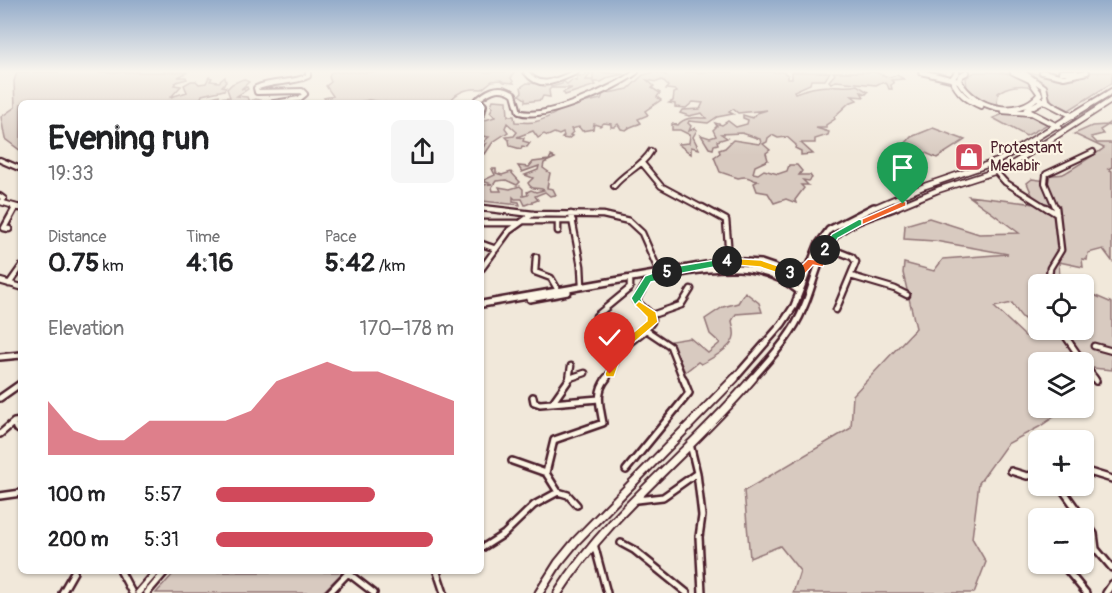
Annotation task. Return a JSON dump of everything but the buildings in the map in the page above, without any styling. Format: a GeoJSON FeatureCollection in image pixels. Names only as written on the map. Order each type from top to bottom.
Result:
{"type":"FeatureCollection","features":[{"type":"Feature","properties":{"kind":"main road"},"geometry":{"type":"LineString","coordinates":[[969,100],[974,104],[998,111],[1027,110],[1065,129]]}},
{"type":"Feature","properties":{"kind":"main road"},"geometry":{"type":"LineString","coordinates":[[1020,109],[1035,100]]}},
{"type":"Feature","properties":{"kind":"main road"},"geometry":{"type":"LineString","coordinates":[[1048,100],[1052,105]]}},
{"type":"Feature","properties":{"kind":"main road"},"geometry":{"type":"LineString","coordinates":[[539,593],[558,563],[576,541],[729,385],[782,324],[794,306],[798,291],[823,236],[838,223],[925,186],[991,164],[1098,100]]}},
{"type":"Feature","properties":{"kind":"main road"},"geometry":{"type":"LineString","coordinates":[[558,593],[574,568],[594,544],[786,339],[803,310],[827,247],[835,236],[850,226],[938,190],[1010,166],[1112,100]]}},
{"type":"Feature","properties":{"kind":"main road"},"geometry":{"type":"LineString","coordinates":[[1027,110],[1043,101],[1073,116]]}},
{"type":"Feature","properties":{"kind":"main road"},"geometry":{"type":"LineString","coordinates":[[1020,109],[1032,113]]}},
{"type":"Feature","properties":{"kind":"main road"},"geometry":{"type":"LineString","coordinates":[[1035,138],[1044,143]]}},
{"type":"Feature","properties":{"kind":"main road"},"geometry":{"type":"LineString","coordinates":[[484,305],[729,261],[761,263],[793,274],[801,272],[811,263],[820,264]]}},
{"type":"Feature","properties":{"kind":"main road"},"geometry":{"type":"LineString","coordinates":[[507,301],[582,286],[660,275],[738,268],[757,270],[777,277],[798,291]]}},
{"type":"Feature","properties":{"kind":"main road"},"geometry":{"type":"LineString","coordinates":[[794,306],[797,312],[803,310]]}},
{"type":"Feature","properties":{"kind":"main road"},"geometry":{"type":"LineString","coordinates":[[0,355],[18,353]]}},
{"type":"Feature","properties":{"kind":"street"},"geometry":{"type":"LineString","coordinates":[[516,100],[519,112],[536,115],[577,100]]}},
{"type":"Feature","properties":{"kind":"street"},"geometry":{"type":"LineString","coordinates":[[1073,116],[1081,120]]}},
{"type":"Feature","properties":{"kind":"street"},"geometry":{"type":"LineString","coordinates":[[614,186],[626,171],[642,163],[651,151]]}},
{"type":"Feature","properties":{"kind":"street"},"geometry":{"type":"LineString","coordinates":[[1049,274],[1050,268],[1061,250],[1057,214],[1045,183],[1046,174],[1093,152]]}},
{"type":"Feature","properties":{"kind":"street"},"geometry":{"type":"LineString","coordinates":[[0,160],[18,168]]}},
{"type":"Feature","properties":{"kind":"street"},"geometry":{"type":"LineString","coordinates":[[642,163],[661,186],[726,220],[728,244]]}},
{"type":"Feature","properties":{"kind":"street"},"geometry":{"type":"LineString","coordinates":[[996,172],[1005,182],[1057,214]]}},
{"type":"Feature","properties":{"kind":"street"},"geometry":{"type":"LineString","coordinates":[[0,196],[4,199],[0,202],[18,208],[4,229]]}},
{"type":"Feature","properties":{"kind":"street"},"geometry":{"type":"LineString","coordinates":[[484,208],[534,214],[616,217],[636,227],[641,233],[654,267],[660,275]]}},
{"type":"Feature","properties":{"kind":"street"},"geometry":{"type":"LineString","coordinates":[[484,265],[520,222],[534,214]]}},
{"type":"Feature","properties":{"kind":"street"},"geometry":{"type":"LineString","coordinates":[[571,214],[581,266],[582,286]]}},
{"type":"Feature","properties":{"kind":"street"},"geometry":{"type":"LineString","coordinates":[[558,221],[558,231]]}},
{"type":"Feature","properties":{"kind":"street"},"geometry":{"type":"LineString","coordinates":[[484,223],[573,221]]}},
{"type":"Feature","properties":{"kind":"street"},"geometry":{"type":"LineString","coordinates":[[484,245],[496,249]]}},
{"type":"Feature","properties":{"kind":"street"},"geometry":{"type":"LineString","coordinates":[[827,247],[855,260],[851,276],[836,310]]}},
{"type":"Feature","properties":{"kind":"street"},"geometry":{"type":"LineString","coordinates":[[536,257],[535,272],[551,278],[558,290]]}},
{"type":"Feature","properties":{"kind":"street"},"geometry":{"type":"LineString","coordinates":[[9,284],[18,271]]}},
{"type":"Feature","properties":{"kind":"street"},"geometry":{"type":"LineString","coordinates":[[851,276],[895,289],[907,295]]}},
{"type":"Feature","properties":{"kind":"street"},"geometry":{"type":"LineString","coordinates":[[546,473],[555,440],[603,423],[599,399],[600,386],[612,371],[618,352],[646,330],[652,322],[652,315],[636,301],[648,278]]}},
{"type":"Feature","properties":{"kind":"street"},"geometry":{"type":"LineString","coordinates":[[0,281],[18,286]]}},
{"type":"Feature","properties":{"kind":"street"},"geometry":{"type":"LineString","coordinates":[[596,316],[630,288],[630,281]]}},
{"type":"Feature","properties":{"kind":"street"},"geometry":{"type":"LineString","coordinates":[[652,315],[679,307],[689,298],[691,289]]}},
{"type":"Feature","properties":{"kind":"street"},"geometry":{"type":"LineString","coordinates":[[626,470],[689,393],[670,346],[646,330]]}},
{"type":"Feature","properties":{"kind":"street"},"geometry":{"type":"LineString","coordinates":[[1068,340],[1096,381]]}},
{"type":"Feature","properties":{"kind":"street"},"geometry":{"type":"LineString","coordinates":[[1094,346],[1112,351]]}},
{"type":"Feature","properties":{"kind":"street"},"geometry":{"type":"LineString","coordinates":[[553,402],[570,378],[571,366]]}},
{"type":"Feature","properties":{"kind":"street"},"geometry":{"type":"LineString","coordinates":[[570,378],[585,373]]}},
{"type":"Feature","properties":{"kind":"street"},"geometry":{"type":"LineString","coordinates":[[0,398],[18,386]]}},
{"type":"Feature","properties":{"kind":"street"},"geometry":{"type":"LineString","coordinates":[[533,397],[537,404],[599,399]]}},
{"type":"Feature","properties":{"kind":"street"},"geometry":{"type":"LineString","coordinates":[[0,434],[18,421]]}},
{"type":"Feature","properties":{"kind":"street"},"geometry":{"type":"LineString","coordinates":[[690,444],[697,473],[702,516],[699,544],[702,593]]}},
{"type":"Feature","properties":{"kind":"street"},"geometry":{"type":"LineString","coordinates":[[512,461],[546,473],[558,492],[568,495],[577,506]]}},
{"type":"Feature","properties":{"kind":"street"},"geometry":{"type":"LineString","coordinates":[[1011,471],[1028,476]]}},
{"type":"Feature","properties":{"kind":"street"},"geometry":{"type":"LineString","coordinates":[[637,500],[666,498],[697,473]]}},
{"type":"Feature","properties":{"kind":"street"},"geometry":{"type":"LineString","coordinates":[[1094,474],[1112,479]]}},
{"type":"Feature","properties":{"kind":"street"},"geometry":{"type":"LineString","coordinates":[[484,547],[504,534],[534,505],[558,492]]}},
{"type":"Feature","properties":{"kind":"street"},"geometry":{"type":"LineString","coordinates":[[0,496],[18,493]]}},
{"type":"Feature","properties":{"kind":"street"},"geometry":{"type":"LineString","coordinates":[[1067,496],[1094,534],[1096,549],[1112,568]]}},
{"type":"Feature","properties":{"kind":"street"},"geometry":{"type":"LineString","coordinates":[[621,543],[634,550],[687,593]]}},
{"type":"Feature","properties":{"kind":"street"},"geometry":{"type":"LineString","coordinates":[[594,544],[607,593]]}},
{"type":"Feature","properties":{"kind":"street"},"geometry":{"type":"LineString","coordinates":[[63,593],[73,574]]}},
{"type":"Feature","properties":{"kind":"street"},"geometry":{"type":"LineString","coordinates":[[123,574],[132,593]]}},
{"type":"Feature","properties":{"kind":"street"},"geometry":{"type":"LineString","coordinates":[[138,593],[154,574]]}},
{"type":"Feature","properties":{"kind":"street"},"geometry":{"type":"LineString","coordinates":[[147,593],[163,574]]}},
{"type":"Feature","properties":{"kind":"street"},"geometry":{"type":"LineString","coordinates":[[329,593],[346,574]]}},
{"type":"Feature","properties":{"kind":"street"},"geometry":{"type":"LineString","coordinates":[[350,574],[374,593]]}},
{"type":"Feature","properties":{"kind":"street"},"geometry":{"type":"LineString","coordinates":[[438,574],[444,593]]}},
{"type":"Feature","properties":{"kind":"street"},"geometry":{"type":"LineString","coordinates":[[1070,574],[1086,593]]}},
{"type":"Feature","properties":{"kind":"street"},"geometry":{"type":"LineString","coordinates":[[1106,593],[1112,584]]}},
{"type":"Feature","properties":{"kind":"shaded area"},"geometry":{"type":"Polygon","coordinates":[[[15,100],[200,100],[18,100],[18,149],[5,139],[1,117],[15,107],[15,100]]]}},
{"type":"Feature","properties":{"kind":"shaded area"},"geometry":{"type":"Polygon","coordinates":[[[326,100],[451,100],[451,100],[326,100]]]}},
{"type":"Feature","properties":{"kind":"shaded area"},"geometry":{"type":"Polygon","coordinates":[[[493,100],[507,101],[508,116],[514,116],[515,122],[534,122],[579,104],[598,100],[661,100],[645,111],[648,115],[638,119],[641,123],[626,130],[621,129],[618,124],[611,127],[611,124],[604,123],[600,126],[594,124],[593,129],[582,131],[579,127],[571,129],[573,132],[570,135],[572,136],[568,139],[562,138],[563,133],[548,136],[544,134],[538,138],[533,131],[517,137],[524,138],[523,141],[530,143],[527,147],[522,146],[521,149],[510,146],[506,137],[514,136],[517,132],[507,123],[505,128],[508,132],[493,142],[484,154],[486,144],[484,144],[484,141],[489,137],[484,136],[484,120],[495,117],[490,112],[493,100]]]}},
{"type":"Feature","properties":{"kind":"shaded area"},"geometry":{"type":"Polygon","coordinates":[[[857,100],[849,103],[834,117],[835,119],[826,125],[826,128],[816,128],[829,132],[828,135],[815,139],[815,143],[801,143],[813,154],[801,155],[801,151],[795,148],[796,145],[787,137],[778,138],[772,135],[763,144],[770,150],[766,153],[768,160],[755,166],[753,173],[758,174],[764,170],[778,174],[787,171],[789,165],[797,165],[802,171],[799,175],[810,175],[812,178],[809,181],[803,180],[808,185],[801,185],[804,188],[795,200],[796,203],[786,199],[774,203],[768,193],[757,191],[754,183],[758,181],[720,172],[714,157],[720,153],[719,150],[725,148],[733,140],[759,144],[760,139],[742,133],[721,134],[727,138],[717,141],[718,144],[714,145],[713,149],[709,148],[701,135],[710,138],[716,136],[713,130],[717,126],[715,123],[722,125],[728,121],[736,127],[747,124],[748,120],[743,118],[743,115],[753,118],[757,113],[767,110],[738,113],[733,109],[729,112],[733,114],[717,117],[708,123],[689,121],[691,126],[689,131],[695,128],[697,130],[693,137],[699,149],[691,147],[691,154],[678,144],[689,143],[690,135],[680,130],[672,130],[672,124],[678,125],[691,118],[706,118],[702,113],[689,116],[680,113],[682,110],[700,109],[703,103],[693,102],[686,108],[675,107],[675,104],[669,103],[673,101],[857,100]]]}},
{"type":"Feature","properties":{"kind":"shaded area"},"geometry":{"type":"Polygon","coordinates":[[[983,100],[997,100],[997,103],[1001,106],[996,105],[983,100]]]}},
{"type":"Feature","properties":{"kind":"shaded area"},"geometry":{"type":"Polygon","coordinates":[[[1051,100],[1085,100],[1069,110],[1051,100]]]}},
{"type":"Feature","properties":{"kind":"shaded area"},"geometry":{"type":"Polygon","coordinates":[[[1006,113],[1030,115],[1048,124],[1026,136],[993,118],[1006,113]]]}},
{"type":"Feature","properties":{"kind":"shaded area"},"geometry":{"type":"Polygon","coordinates":[[[1112,121],[1112,127],[1108,125],[1100,130],[1103,134],[1091,137],[1097,143],[1112,143],[1112,167],[1108,169],[1112,171],[1112,261],[1103,249],[1088,253],[1087,260],[1082,259],[1083,267],[1059,262],[1060,274],[1028,274],[1028,321],[1019,314],[1012,303],[994,307],[1025,336],[1028,336],[1028,340],[1094,340],[1094,295],[1112,303],[1112,370],[1094,368],[1094,352],[1028,352],[1028,418],[1052,418],[1007,444],[979,483],[972,538],[986,562],[974,593],[793,593],[800,571],[780,546],[750,558],[744,491],[851,428],[853,395],[916,328],[903,273],[904,263],[934,271],[943,259],[1008,254],[935,241],[904,239],[905,225],[929,218],[979,234],[1019,233],[969,196],[1036,204],[1027,183],[1032,179],[1047,181],[1048,175],[1063,174],[1102,150],[1104,148],[1074,134],[1092,126],[1106,125],[1112,121]]]}},
{"type":"Feature","properties":{"kind":"shaded area"},"geometry":{"type":"Polygon","coordinates":[[[933,128],[965,140],[937,158],[905,144],[911,137],[933,128]]]}},
{"type":"Feature","properties":{"kind":"shaded area"},"geometry":{"type":"Polygon","coordinates":[[[551,156],[555,158],[544,163],[543,168],[550,173],[547,188],[553,189],[556,195],[550,196],[545,192],[535,196],[538,200],[525,205],[522,199],[513,197],[513,201],[519,202],[520,205],[484,201],[484,185],[492,184],[484,180],[495,175],[492,169],[496,169],[496,173],[502,175],[511,172],[520,182],[517,185],[506,180],[496,181],[492,187],[493,191],[501,191],[499,187],[510,189],[520,186],[523,189],[523,196],[528,195],[527,192],[531,190],[536,192],[544,190],[531,187],[528,183],[533,178],[525,175],[538,170],[539,166],[522,172],[518,166],[529,167],[533,162],[549,160],[551,156]]]}},
{"type":"Feature","properties":{"kind":"shaded area"},"geometry":{"type":"Polygon","coordinates":[[[745,292],[759,303],[762,312],[736,314],[732,321],[734,334],[730,344],[716,356],[701,364],[698,362],[685,372],[671,341],[690,338],[708,353],[720,343],[710,334],[705,319],[723,307],[738,303],[745,292]]]}},
{"type":"Feature","properties":{"kind":"shaded area"},"geometry":{"type":"Polygon","coordinates":[[[173,574],[341,574],[322,593],[156,593],[173,574]]]}},
{"type":"Feature","properties":{"kind":"place","name":"Protestant Mekabir"},"geometry":{"type":"Point","coordinates":[969,157]}},
{"type":"Feature","properties":{"kind":"route"},"geometry":{"type":"LineString","coordinates":[[610,374],[618,352],[646,330],[652,322],[652,315],[636,301],[648,278],[661,277],[659,273],[729,261],[761,263],[798,274],[810,265],[811,261],[820,264],[827,247],[843,230],[903,204]]}}]}
